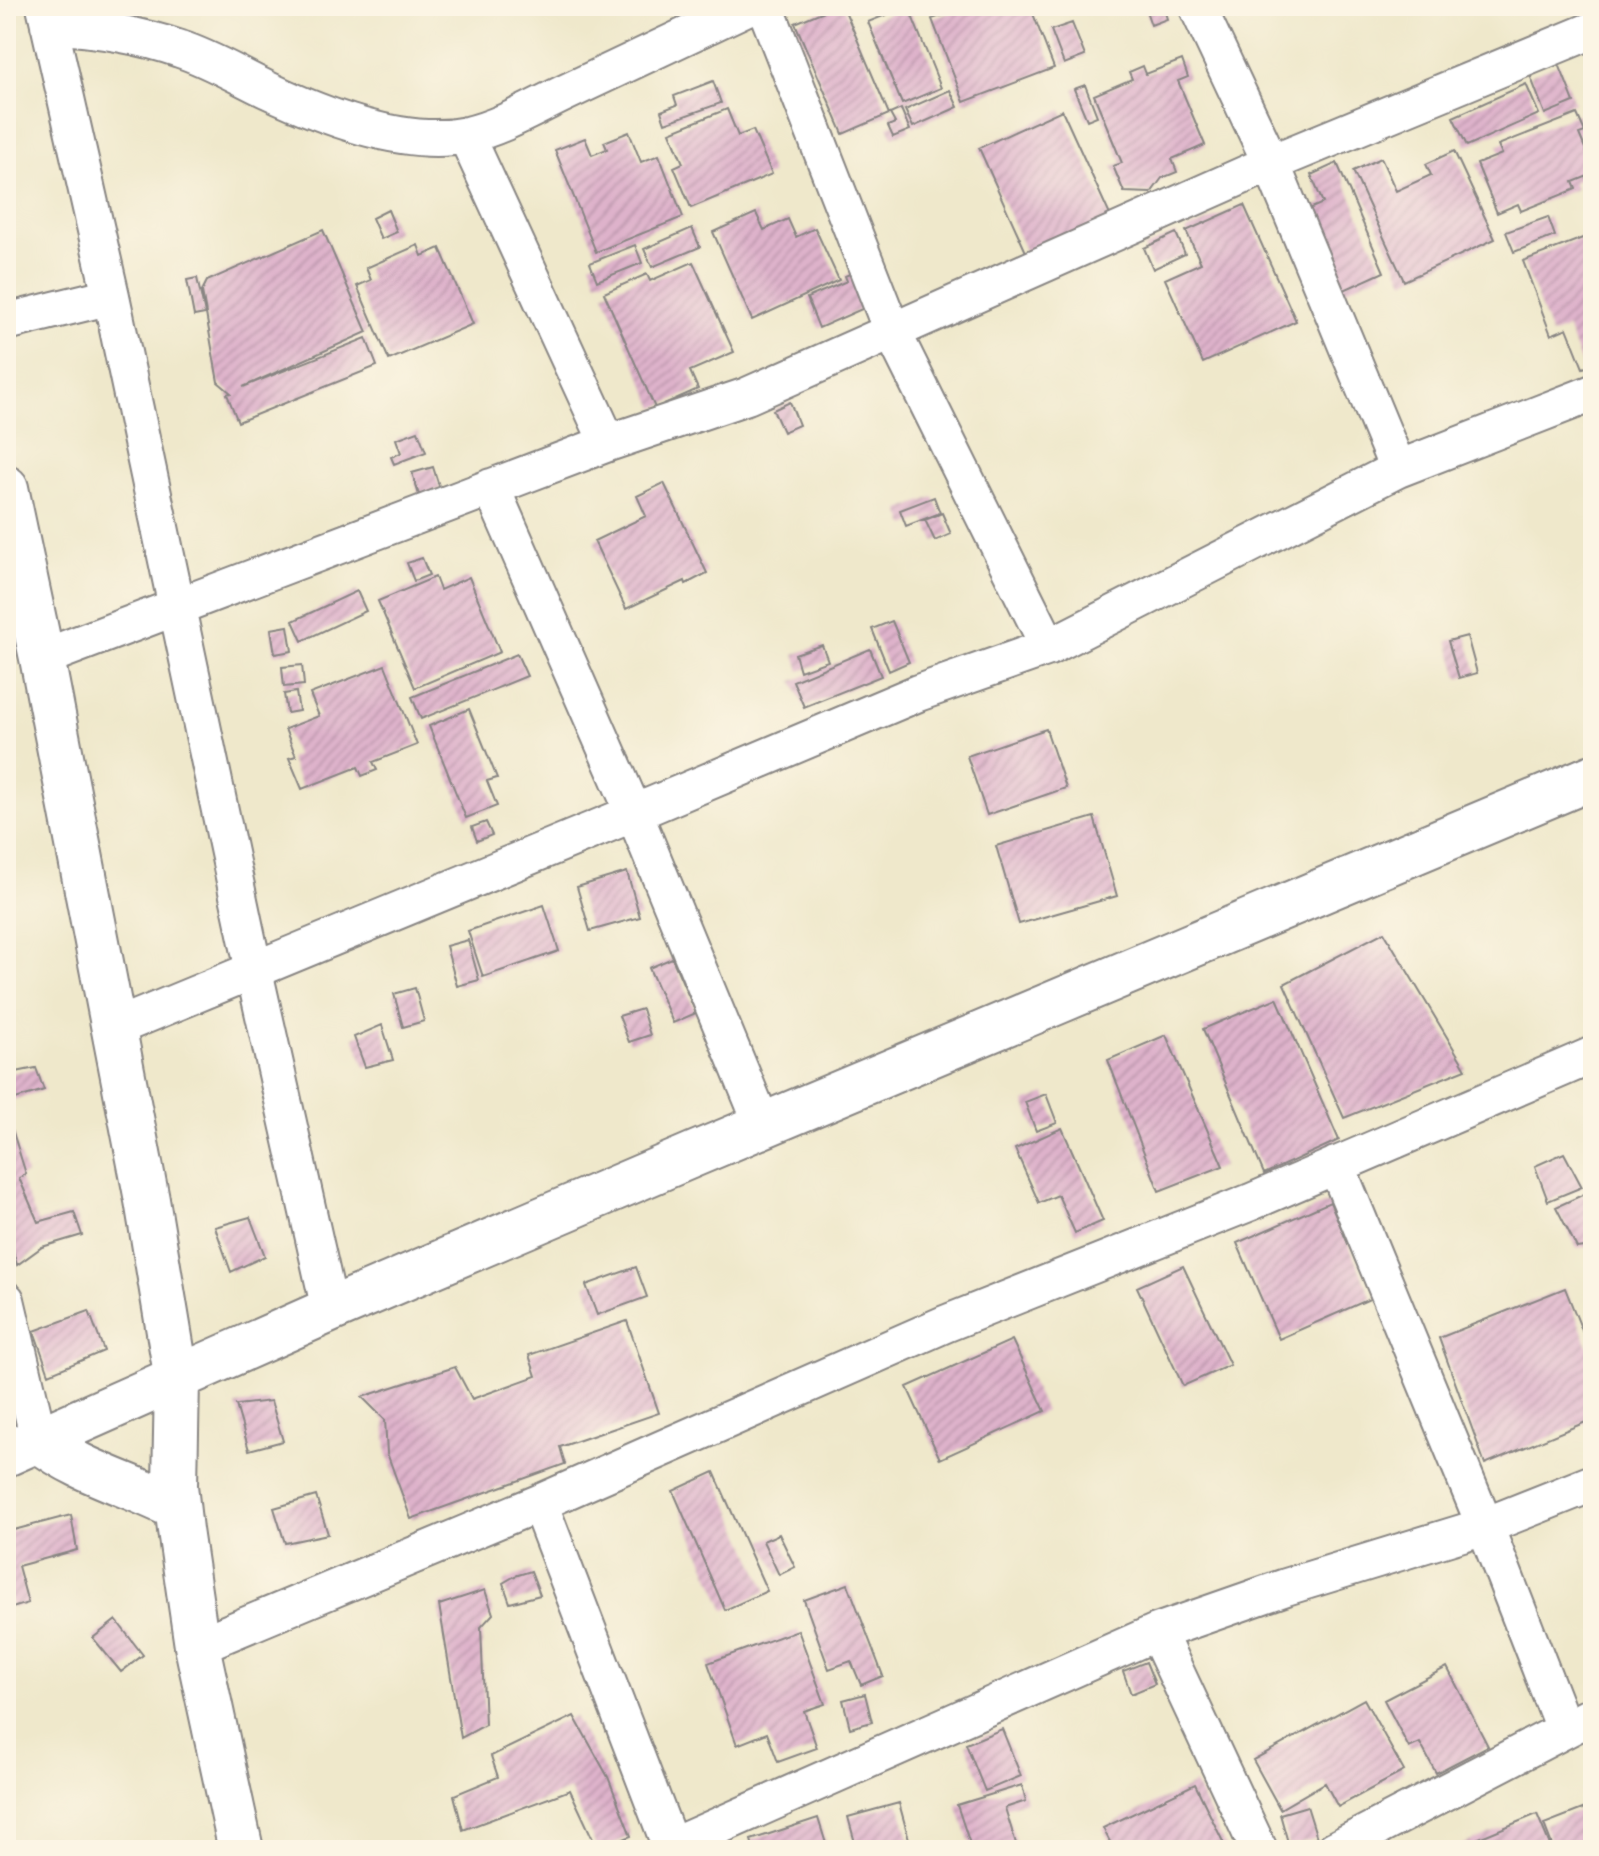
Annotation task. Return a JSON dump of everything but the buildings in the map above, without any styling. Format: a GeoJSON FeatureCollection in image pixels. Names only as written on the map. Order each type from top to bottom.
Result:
{"type":"FeatureCollection","features":[{"type":"Feature","properties":{"kind":"street"},"geometry":{"type":"LineString","coordinates":[[330,1310],[254,971],[111,296],[47,16],[181,49],[305,107],[374,129],[428,137],[466,135],[509,120],[749,6]]}},
{"type":"Feature","properties":{"kind":"street"},"geometry":{"type":"LineString","coordinates":[[765,6],[892,331],[1049,647]]}},
{"type":"Feature","properties":{"kind":"street"},"geometry":{"type":"LineString","coordinates":[[1197,6],[1271,163],[1398,469]]}},
{"type":"Feature","properties":{"kind":"street"},"geometry":{"type":"LineString","coordinates":[[42,658],[608,443],[747,396],[1271,163],[1593,30]]}},
{"type":"Feature","properties":{"kind":"street"},"geometry":{"type":"LineString","coordinates":[[466,135],[608,443]]}},
{"type":"Feature","properties":{"kind":"street"},"geometry":{"type":"LineString","coordinates":[[6,322],[111,296]]}},
{"type":"Feature","properties":{"kind":"street"},"geometry":{"type":"LineString","coordinates":[[114,1028],[918,693],[1049,647],[1398,469],[1593,393]]}},
{"type":"Feature","properties":{"kind":"street"},"geometry":{"type":"LineString","coordinates":[[491,487],[634,813],[763,1126]]}},
{"type":"Feature","properties":{"kind":"street"},"geometry":{"type":"LineString","coordinates":[[6,488],[114,1028],[177,1380],[177,1508],[197,1646],[241,1850]]}},
{"type":"Feature","properties":{"kind":"street"},"geometry":{"type":"LineString","coordinates":[[22,1447],[330,1310],[1593,777]]}},
{"type":"Feature","properties":{"kind":"street"},"geometry":{"type":"LineString","coordinates":[[197,1646],[539,1503],[945,1324],[1096,1266],[1593,1055]]}},
{"type":"Feature","properties":{"kind":"street"},"geometry":{"type":"LineString","coordinates":[[1334,1850],[1578,1722],[1485,1526],[1336,1165]]}},
{"type":"Feature","properties":{"kind":"street"},"geometry":{"type":"LineString","coordinates":[[6,1300],[22,1447]]}},
{"type":"Feature","properties":{"kind":"street"},"geometry":{"type":"LineString","coordinates":[[22,1447],[62,1458],[128,1484],[177,1508]]}},
{"type":"Feature","properties":{"kind":"street"},"geometry":{"type":"LineString","coordinates":[[539,1503],[671,1848],[1157,1632],[1286,1587],[1485,1526],[1593,1483]]}},
{"type":"Feature","properties":{"kind":"street"},"geometry":{"type":"LineString","coordinates":[[1157,1632],[1259,1850]]}}]}
